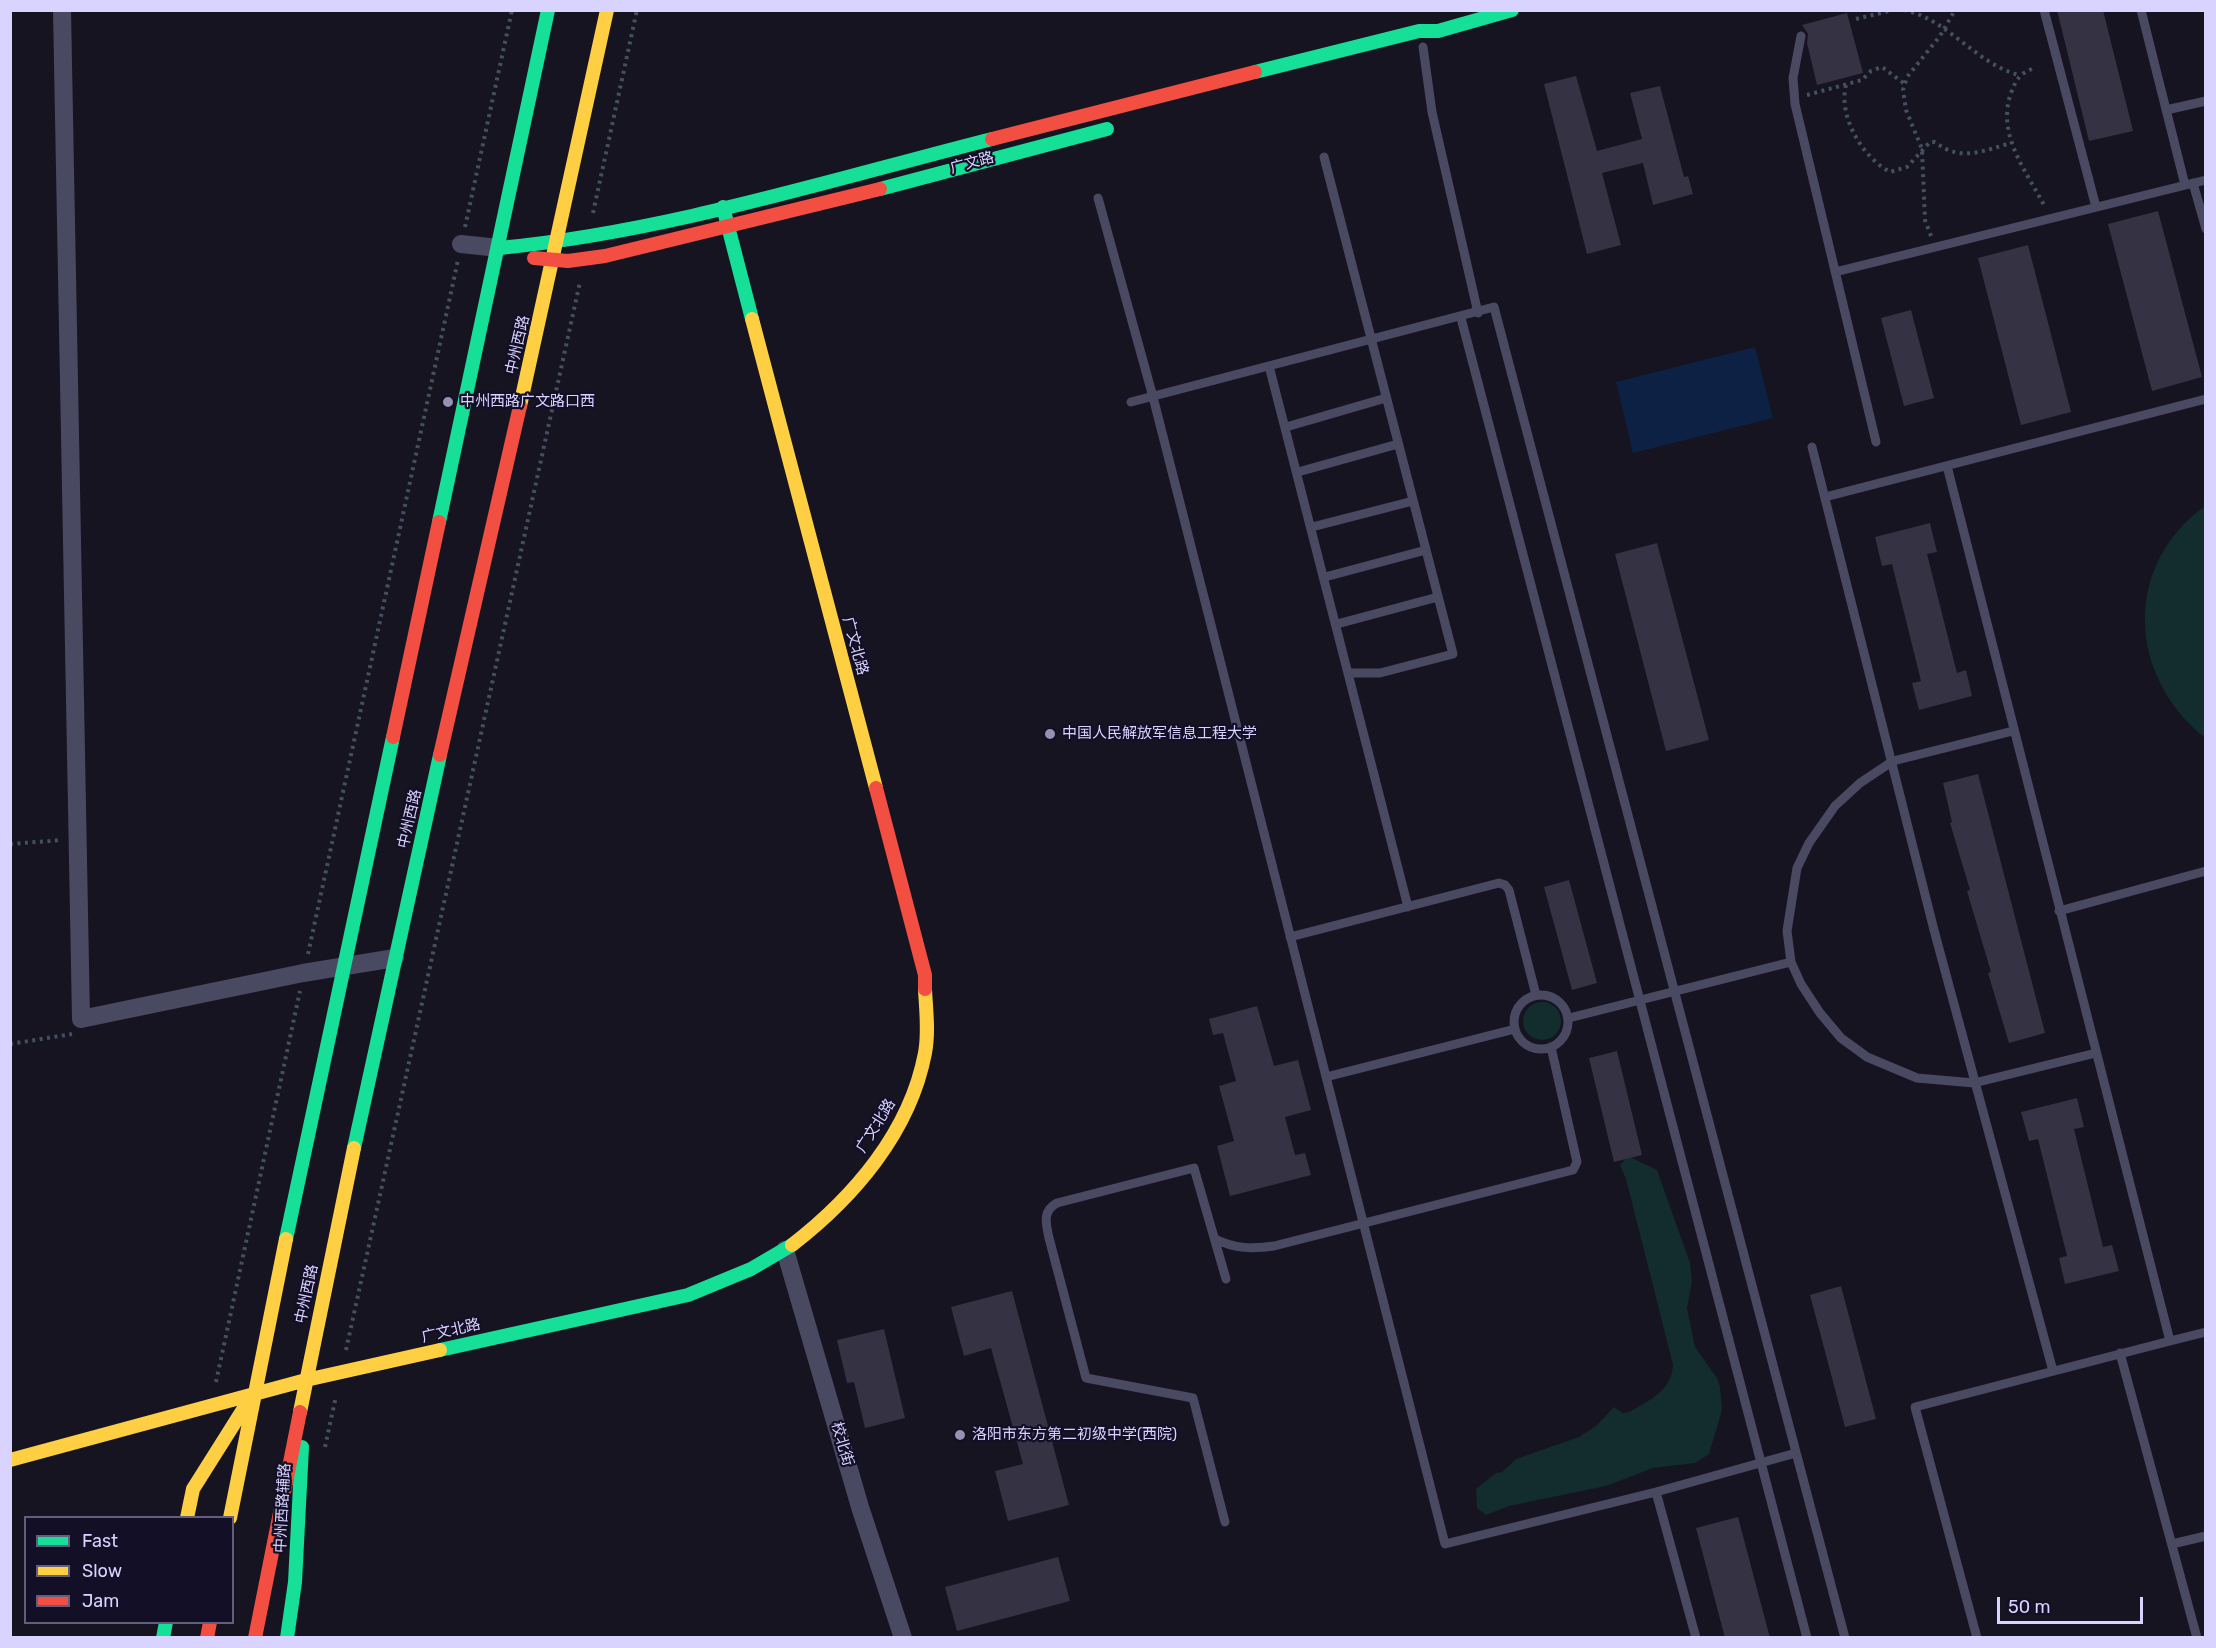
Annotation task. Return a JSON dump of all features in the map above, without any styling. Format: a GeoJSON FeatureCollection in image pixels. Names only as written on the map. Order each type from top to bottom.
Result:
{"type":"FeatureCollection","features":[{"type":"Feature","properties":{"kind":"street"},"geometry":{"type":"LineString","coordinates":[[62,10],[81,1019],[303,973],[395,958]]}},
{"type":"Feature","properties":{"kind":"street"},"geometry":{"type":"LineString","coordinates":[[230,1516],[253,1394],[548,10]]}},
{"type":"Feature","properties":{"kind":"street","name":"中州西路"},"geometry":{"type":"LineString","coordinates":[[255,1638],[306,1380],[395,958],[553,264],[560,242],[607,10]]}},
{"type":"Feature","properties":{"kind":"street","name":"广文路"},"geometry":{"type":"LineString","coordinates":[[499,248],[560,242],[723,207],[1417,26],[1437,26],[1512,10]]}},
{"type":"Feature","properties":{"kind":"street"},"geometry":{"type":"LineString","coordinates":[[1417,26],[1417,48]]}},
{"type":"Feature","properties":{"kind":"street","name":"广文路"},"geometry":{"type":"LineString","coordinates":[[1417,48],[1437,26]]}},
{"type":"Feature","properties":{"kind":"street","name":"广文路"},"geometry":{"type":"LineString","coordinates":[[461,244],[499,248],[553,264],[585,259],[728,227],[1121,125]]}},
{"type":"Feature","properties":{"kind":"street","name":"广文北路"},"geometry":{"type":"LineString","coordinates":[[10,1460],[306,1380],[688,1295],[737,1276],[785,1250],[840,1204],[869,1169],[908,1110],[925,1051],[925,975],[723,207]]}},
{"type":"Feature","properties":{"kind":"street","name":"校北街"},"geometry":{"type":"LineString","coordinates":[[785,1250],[860,1507],[903,1638]]}},
{"type":"Feature","properties":{"kind":"street","name":"中州西路辅路"},"geometry":{"type":"LineString","coordinates":[[287,1638],[295,1582],[306,1380]]}},
{"type":"Feature","properties":{"kind":"street"},"geometry":{"type":"LineString","coordinates":[[187,1516],[193,1489],[253,1394]]}},
{"type":"Feature","properties":{"kind":"lane"},"geometry":{"type":"LineString","coordinates":[[2044,10],[2096,207]]}},
{"type":"Feature","properties":{"kind":"lane"},"geometry":{"type":"LineString","coordinates":[[2141,10],[2166,110],[2205,229]]}},
{"type":"Feature","properties":{"kind":"lane"},"geometry":{"type":"LineString","coordinates":[[1801,36],[1793,78],[1795,104],[1876,442]]}},
{"type":"Feature","properties":{"kind":"lane"},"geometry":{"type":"LineString","coordinates":[[1417,48],[1478,313]]}},
{"type":"Feature","properties":{"kind":"lane"},"geometry":{"type":"LineString","coordinates":[[2166,110],[2205,101]]}},
{"type":"Feature","properties":{"kind":"lane"},"geometry":{"type":"LineString","coordinates":[[1324,157],[1453,654],[1380,673],[1350,673]]}},
{"type":"Feature","properties":{"kind":"lane"},"geometry":{"type":"LineString","coordinates":[[1835,272],[2205,180]]}},
{"type":"Feature","properties":{"kind":"lane"},"geometry":{"type":"LineString","coordinates":[[1098,198],[1153,397],[1445,1544],[1656,1492],[1796,1453]]}},
{"type":"Feature","properties":{"kind":"lane"},"geometry":{"type":"LineString","coordinates":[[1131,402],[1461,318],[1494,307],[1845,1638]]}},
{"type":"Feature","properties":{"kind":"lane"},"geometry":{"type":"LineString","coordinates":[[1461,318],[1806,1638]]}},
{"type":"Feature","properties":{"kind":"lane"},"geometry":{"type":"LineString","coordinates":[[1269,366],[1350,673],[1408,907]]}},
{"type":"Feature","properties":{"kind":"lane"},"geometry":{"type":"LineString","coordinates":[[1286,427],[1386,398]]}},
{"type":"Feature","properties":{"kind":"lane"},"geometry":{"type":"LineString","coordinates":[[1825,498],[2205,399]]}},
{"type":"Feature","properties":{"kind":"lane"},"geometry":{"type":"LineString","coordinates":[[1298,472],[1398,444]]}},
{"type":"Feature","properties":{"kind":"lane"},"geometry":{"type":"LineString","coordinates":[[1812,447],[1974,1083],[2053,1371]]}},
{"type":"Feature","properties":{"kind":"lane"},"geometry":{"type":"LineString","coordinates":[[1947,466],[2170,1341]]}},
{"type":"Feature","properties":{"kind":"lane"},"geometry":{"type":"LineString","coordinates":[[1312,527],[1413,501]]}},
{"type":"Feature","properties":{"kind":"lane"},"geometry":{"type":"LineString","coordinates":[[1325,577],[1426,550]]}},
{"type":"Feature","properties":{"kind":"lane"},"geometry":{"type":"LineString","coordinates":[[1337,624],[1438,597]]}},
{"type":"Feature","properties":{"kind":"lane"},"geometry":{"type":"LineString","coordinates":[[2013,731],[1893,760],[1860,783],[1835,806],[1809,843],[1797,868],[1787,931],[1791,962],[1820,1013],[1841,1038],[1867,1057],[1917,1078],[1974,1083],[2096,1053]]}},
{"type":"Feature","properties":{"kind":"lane"},"geometry":{"type":"LineString","coordinates":[[2059,911],[2205,872]]}},
{"type":"Feature","properties":{"kind":"lane"},"geometry":{"type":"LineString","coordinates":[[1290,937],[1499,883],[1505,885],[1509,891],[1536,994]]}},
{"type":"Feature","properties":{"kind":"lane"},"geometry":{"type":"LineString","coordinates":[[1569,1018],[1791,962]]}},
{"type":"Feature","properties":{"kind":"lane"},"geometry":{"type":"LineString","coordinates":[[1536,994],[1545,994],[1561,1002],[1569,1018],[1565,1036],[1551,1047],[1542,1049],[1525,1044],[1515,1029],[1516,1010],[1521,1003],[1536,994]]}},
{"type":"Feature","properties":{"kind":"lane"},"geometry":{"type":"LineString","coordinates":[[1326,1077],[1515,1029]]}},
{"type":"Feature","properties":{"kind":"lane"},"geometry":{"type":"LineString","coordinates":[[1215,1239],[1227,1245],[1255,1249],[1573,1170],[1577,1162],[1551,1047]]}},
{"type":"Feature","properties":{"kind":"lane"},"geometry":{"type":"LineString","coordinates":[[1225,1522],[1193,1398],[1086,1378],[1045,1217],[1047,1211],[1058,1203],[1194,1168],[1226,1279]]}},
{"type":"Feature","properties":{"kind":"lane"},"geometry":{"type":"LineString","coordinates":[[1977,1638],[1915,1407],[2205,1332]]}},
{"type":"Feature","properties":{"kind":"lane"},"geometry":{"type":"LineString","coordinates":[[2120,1353],[2197,1638]]}},
{"type":"Feature","properties":{"kind":"lane"},"geometry":{"type":"LineString","coordinates":[[1656,1492],[1696,1638]]}},
{"type":"Feature","properties":{"kind":"lane"},"geometry":{"type":"LineString","coordinates":[[2172,1544],[2205,1536]]}},
{"type":"Feature","properties":{"kind":"path"},"geometry":{"type":"LineString","coordinates":[[211,1404],[512,10]]}},
{"type":"Feature","properties":{"kind":"path"},"geometry":{"type":"LineString","coordinates":[[588,236],[637,10]]}},
{"type":"Feature","properties":{"kind":"path"},"geometry":{"type":"LineString","coordinates":[[1856,20],[1893,10]]}},
{"type":"Feature","properties":{"kind":"path"},"geometry":{"type":"LineString","coordinates":[[1904,10],[1944,29],[1991,62],[2020,75]]}},
{"type":"Feature","properties":{"kind":"path"},"geometry":{"type":"LineString","coordinates":[[1943,245],[1932,238],[1925,220],[1922,149],[1906,110],[1905,84],[1955,10]]}},
{"type":"Feature","properties":{"kind":"path"},"geometry":{"type":"LineString","coordinates":[[1795,104],[1798,98],[1804,95],[1862,80],[1871,71],[1882,67],[1905,84]]}},
{"type":"Feature","properties":{"kind":"path"},"geometry":{"type":"LineString","coordinates":[[2032,69],[2020,75],[2008,108],[2011,143],[2051,218]]}},
{"type":"Feature","properties":{"kind":"path"},"geometry":{"type":"LineString","coordinates":[[1846,85],[1844,100],[1852,129],[1863,147],[1881,167],[1890,172],[1901,170],[1914,161],[1930,142],[1935,142],[1944,150],[1969,155],[2011,143]]}},
{"type":"Feature","properties":{"kind":"path"},"geometry":{"type":"LineString","coordinates":[[323,1454],[585,259]]}},
{"type":"Feature","properties":{"kind":"path"},"geometry":{"type":"LineString","coordinates":[[10,844],[78,838]]}},
{"type":"Feature","properties":{"kind":"path"},"geometry":{"type":"LineString","coordinates":[[10,1044],[79,1033]]}},
{"type":"Feature","properties":{"kind":"green space"},"geometry":{"type":"Polygon","coordinates":[[[2205,506],[2205,738],[2179,713],[2161,684],[2149,653],[2145,621],[2148,589],[2159,559],[2178,531],[2205,506]]]}},
{"type":"Feature","properties":{"kind":"green space"},"geometry":{"type":"Polygon","coordinates":[[[1542,1002],[1556,1007],[1561,1021],[1556,1035],[1542,1040],[1528,1035],[1523,1021],[1528,1007],[1542,1002]]]}},
{"type":"Feature","properties":{"kind":"green space"},"geometry":{"type":"Polygon","coordinates":[[[1628,1156],[1657,1170],[1690,1263],[1692,1282],[1687,1308],[1695,1347],[1717,1378],[1720,1387],[1722,1410],[1709,1454],[1695,1463],[1653,1468],[1606,1486],[1509,1506],[1486,1515],[1477,1508],[1476,1489],[1496,1473],[1502,1472],[1516,1459],[1579,1437],[1596,1426],[1614,1407],[1623,1413],[1637,1408],[1658,1394],[1668,1382],[1673,1365],[1626,1179],[1620,1165],[1628,1156]]]}},
{"type":"Feature","properties":{"kind":"water"},"geometry":{"type":"Polygon","coordinates":[[[1755,347],[1773,418],[1633,453],[1616,382],[1755,347]]]}},
{"type":"Feature","properties":{"kind":"building"},"geometry":{"type":"Polygon","coordinates":[[[2057,10],[2103,10],[2133,131],[2089,141],[2057,10]]]}},
{"type":"Feature","properties":{"kind":"building"},"geometry":{"type":"Polygon","coordinates":[[[1847,13],[1863,73],[1817,85],[1807,43],[1808,34],[1802,25],[1847,13]]]}},
{"type":"Feature","properties":{"kind":"building"},"geometry":{"type":"Polygon","coordinates":[[[1576,76],[1597,151],[1642,139],[1630,93],[1660,86],[1684,177],[1688,176],[1693,194],[1653,205],[1643,163],[1602,173],[1621,245],[1587,254],[1544,84],[1576,76]]]}},
{"type":"Feature","properties":{"kind":"building"},"geometry":{"type":"Polygon","coordinates":[[[2158,211],[2202,377],[2152,391],[2108,224],[2158,211]]]}},
{"type":"Feature","properties":{"kind":"building"},"geometry":{"type":"Polygon","coordinates":[[[2028,245],[2071,412],[2021,425],[1978,258],[2028,245]]]}},
{"type":"Feature","properties":{"kind":"building"},"geometry":{"type":"Polygon","coordinates":[[[1911,310],[1934,398],[1904,406],[1881,318],[1911,310]]]}},
{"type":"Feature","properties":{"kind":"building"},"geometry":{"type":"Polygon","coordinates":[[[1930,523],[1937,552],[1927,554],[1957,673],[1966,670],[1972,696],[1919,710],[1912,683],[1921,681],[1892,564],[1882,566],[1875,537],[1930,523]]]}},
{"type":"Feature","properties":{"kind":"building"},"geometry":{"type":"Polygon","coordinates":[[[1657,543],[1709,740],[1666,751],[1615,554],[1657,543]]]}},
{"type":"Feature","properties":{"kind":"building"},"geometry":{"type":"Polygon","coordinates":[[[1978,774],[2045,1033],[2009,1043],[1967,891],[1970,890],[1950,823],[1952,822],[1943,783],[1978,774]]]}},
{"type":"Feature","properties":{"kind":"building"},"geometry":{"type":"Polygon","coordinates":[[[1569,880],[1597,983],[1572,990],[1544,887],[1569,880]]]}},
{"type":"Feature","properties":{"kind":"building"},"geometry":{"type":"Polygon","coordinates":[[[1257,1006],[1274,1066],[1298,1060],[1311,1110],[1285,1117],[1295,1155],[1305,1153],[1311,1175],[1230,1196],[1217,1146],[1234,1141],[1219,1086],[1236,1081],[1223,1033],[1213,1035],[1209,1019],[1257,1006]]]}},
{"type":"Feature","properties":{"kind":"building"},"geometry":{"type":"Polygon","coordinates":[[[1617,1051],[1642,1155],[1614,1162],[1589,1058],[1617,1051]]]}},
{"type":"Feature","properties":{"kind":"building"},"geometry":{"type":"Polygon","coordinates":[[[2077,1098],[2084,1127],[2074,1129],[2103,1247],[2112,1245],[2119,1271],[2065,1284],[2059,1258],[2067,1256],[2038,1139],[2029,1141],[2021,1112],[2077,1098]]]}},
{"type":"Feature","properties":{"kind":"building"},"geometry":{"type":"Polygon","coordinates":[[[1841,1286],[1876,1419],[1845,1427],[1810,1295],[1841,1286]]]}},
{"type":"Feature","properties":{"kind":"building"},"geometry":{"type":"Polygon","coordinates":[[[1012,1291],[1069,1505],[1008,1521],[995,1471],[1023,1464],[991,1348],[964,1356],[951,1307],[1012,1291]]]}},
{"type":"Feature","properties":{"kind":"building"},"geometry":{"type":"Polygon","coordinates":[[[884,1329],[905,1418],[865,1428],[854,1382],[847,1383],[837,1340],[884,1329]]]}},
{"type":"Feature","properties":{"kind":"building"},"geometry":{"type":"Polygon","coordinates":[[[1738,1517],[1770,1638],[1725,1638],[1696,1528],[1738,1517]]]}},
{"type":"Feature","properties":{"kind":"building"},"geometry":{"type":"Polygon","coordinates":[[[1058,1557],[1070,1601],[957,1631],[945,1587],[1058,1557]]]}},
{"type":"Feature","properties":{"kind":"traffic: fast"},"geometry":{"type":"LineString","coordinates":[[439,522],[548,10]]}},
{"type":"Feature","properties":{"kind":"traffic: fast"},"geometry":{"type":"LineString","coordinates":[[1255,72],[1419,31],[1438,31],[1512,10]]}},
{"type":"Feature","properties":{"kind":"traffic: fast"},"geometry":{"type":"LineString","coordinates":[[880,189],[1107,129]]}},
{"type":"Feature","properties":{"kind":"traffic: fast"},"geometry":{"type":"LineString","coordinates":[[499,248],[624,230],[686,217],[992,139]]}},
{"type":"Feature","properties":{"kind":"traffic: fast"},"geometry":{"type":"LineString","coordinates":[[723,207],[752,319]]}},
{"type":"Feature","properties":{"kind":"traffic: fast"},"geometry":{"type":"LineString","coordinates":[[286,1239],[393,737]]}},
{"type":"Feature","properties":{"kind":"traffic: fast"},"geometry":{"type":"LineString","coordinates":[[354,1148],[440,755]]}},
{"type":"Feature","properties":{"kind":"traffic: fast"},"geometry":{"type":"LineString","coordinates":[[440,1350],[688,1295],[751,1269],[792,1245]]}},
{"type":"Feature","properties":{"kind":"traffic: fast"},"geometry":{"type":"LineString","coordinates":[[287,1638],[295,1582],[302,1447]]}},
{"type":"Feature","properties":{"kind":"traffic: fast"},"geometry":{"type":"LineString","coordinates":[[163,1638],[166,1624]]}},
{"type":"Feature","properties":{"kind":"traffic: slow"},"geometry":{"type":"LineString","coordinates":[[520,406],[607,10]]}},
{"type":"Feature","properties":{"kind":"traffic: slow"},"geometry":{"type":"LineString","coordinates":[[752,319],[876,788]]}},
{"type":"Feature","properties":{"kind":"traffic: slow"},"geometry":{"type":"LineString","coordinates":[[792,1245],[837,1206],[857,1184],[893,1136],[907,1110],[918,1082],[925,1053],[927,1029],[925,989]]}},
{"type":"Feature","properties":{"kind":"traffic: slow"},"geometry":{"type":"LineString","coordinates":[[300,1412],[354,1148]]}},
{"type":"Feature","properties":{"kind":"traffic: slow"},"geometry":{"type":"LineString","coordinates":[[230,1516],[286,1239]]}},
{"type":"Feature","properties":{"kind":"traffic: slow"},"geometry":{"type":"LineString","coordinates":[[10,1460],[306,1380],[440,1350]]}},
{"type":"Feature","properties":{"kind":"traffic: slow"},"geometry":{"type":"LineString","coordinates":[[187,1516],[193,1489],[251,1397]]}},
{"type":"Feature","properties":{"kind":"traffic: jam"},"geometry":{"type":"LineString","coordinates":[[992,139],[1255,72]]}},
{"type":"Feature","properties":{"kind":"traffic: jam"},"geometry":{"type":"LineString","coordinates":[[534,258],[568,261],[605,256],[880,189]]}},
{"type":"Feature","properties":{"kind":"traffic: jam"},"geometry":{"type":"LineString","coordinates":[[440,755],[520,406]]}},
{"type":"Feature","properties":{"kind":"traffic: jam"},"geometry":{"type":"LineString","coordinates":[[393,737],[439,522]]}},
{"type":"Feature","properties":{"kind":"traffic: jam"},"geometry":{"type":"LineString","coordinates":[[876,788],[925,975],[925,989]]}},
{"type":"Feature","properties":{"kind":"traffic: jam"},"geometry":{"type":"LineString","coordinates":[[255,1638],[300,1412]]}},
{"type":"Feature","properties":{"kind":"traffic: jam"},"geometry":{"type":"LineString","coordinates":[[207,1638],[210,1624]]}},
{"type":"Feature","properties":{"kind":"place","name":"中州西路广文路口西"},"geometry":{"type":"Point","coordinates":[448,402]}},
{"type":"Feature","properties":{"kind":"place","name":"中国人民解放军信息工程大学"},"geometry":{"type":"Point","coordinates":[1050,734]}},
{"type":"Feature","properties":{"kind":"place","name":"洛阳市东方第二初级中学(西院)"},"geometry":{"type":"Point","coordinates":[960,1435]}}]}
